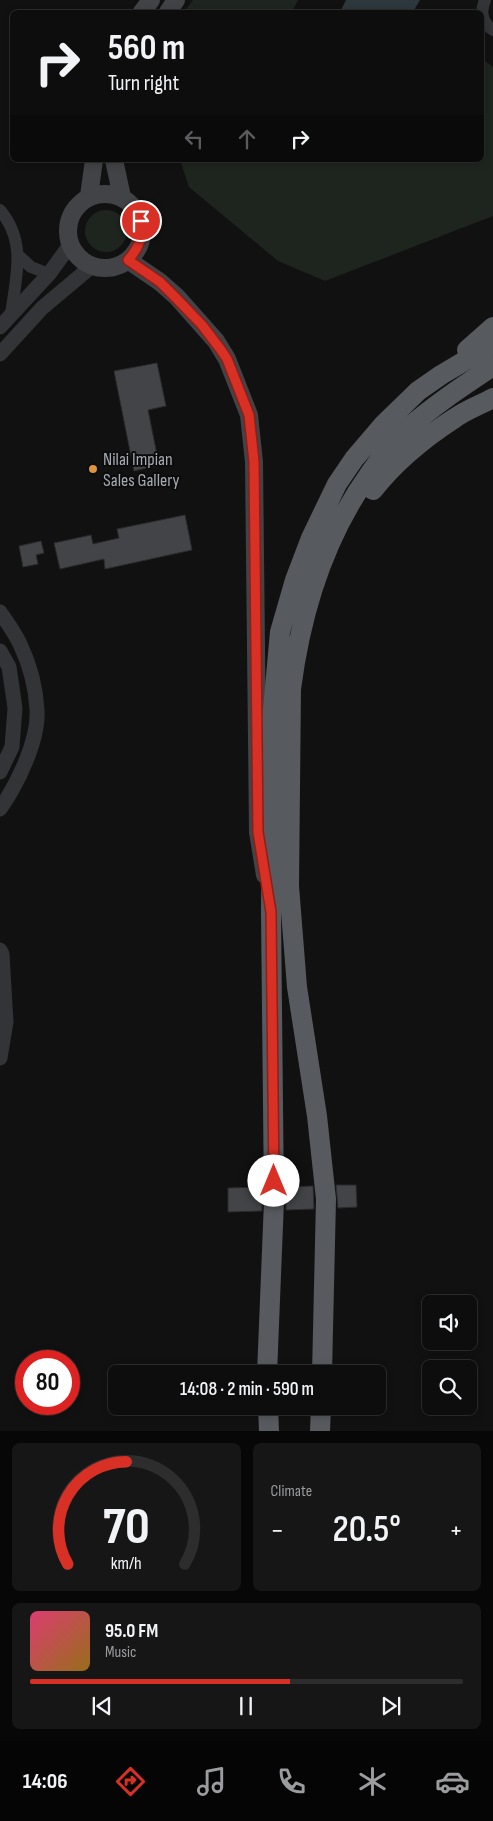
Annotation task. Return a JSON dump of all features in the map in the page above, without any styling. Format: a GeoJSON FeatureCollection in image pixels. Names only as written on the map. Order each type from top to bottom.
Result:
{"type":"FeatureCollection","features":[{"type":"Feature","properties":{"kind":"highway"},"geometry":{"type":"LineString","coordinates":[[440,376],[493,327]]}},
{"type":"Feature","properties":{"kind":"highway"},"geometry":{"type":"LineString","coordinates":[[268,1365],[274,1201],[271,912],[272,720],[280,632],[294,580],[311,538],[337,484],[354,459],[383,425],[418,391],[493,344]]}},
{"type":"Feature","properties":{"kind":"highway"},"geometry":{"type":"LineString","coordinates":[[322,1365],[326,1199],[317,1116],[297,987],[289,886],[291,689],[296,650],[312,586],[341,519],[357,491],[383,455],[406,430],[448,396],[493,366]]}},
{"type":"Feature","properties":{"kind":"highway"},"geometry":{"type":"LineString","coordinates":[[341,519],[361,505],[386,473],[417,446],[456,417],[493,398]]}},
{"type":"Feature","properties":{"kind":"highway"},"geometry":{"type":"LineString","coordinates":[[268,1415],[269,1431]]}},
{"type":"Feature","properties":{"kind":"highway"},"geometry":{"type":"LineString","coordinates":[[320,1431],[321,1415]]}},
{"type":"Feature","properties":{"kind":"main road"},"geometry":{"type":"LineString","coordinates":[[89,196],[94,162]]}},
{"type":"Feature","properties":{"kind":"main road"},"geometry":{"type":"LineString","coordinates":[[114,162],[122,197]]}},
{"type":"Feature","properties":{"kind":"main road"},"geometry":{"type":"LineString","coordinates":[[100,193],[122,197],[130,203],[141,221],[140,242],[135,252],[128,260],[111,268],[92,266],[83,261],[75,254],[70,245],[67,234],[68,222],[72,212],[89,196],[100,193]]}},
{"type":"Feature","properties":{"kind":"main road"},"geometry":{"type":"LineString","coordinates":[[128,260],[160,282],[216,341],[227,359],[249,415],[254,462],[258,832],[271,912]]}},
{"type":"Feature","properties":{"kind":"street"},"geometry":{"type":"LineString","coordinates":[[484,20],[486,25],[493,30]]}},
{"type":"Feature","properties":{"kind":"street"},"geometry":{"type":"LineString","coordinates":[[0,210],[8,220],[15,237],[19,256],[11,314]]}},
{"type":"Feature","properties":{"kind":"street"},"geometry":{"type":"LineString","coordinates":[[0,327],[49,274],[70,245]]}},
{"type":"Feature","properties":{"kind":"street"},"geometry":{"type":"LineString","coordinates":[[19,256],[31,268],[49,274]]}},
{"type":"Feature","properties":{"kind":"street"},"geometry":{"type":"LineString","coordinates":[[0,354],[42,308],[92,266]]}},
{"type":"Feature","properties":{"kind":"street"},"geometry":{"type":"LineString","coordinates":[[0,612],[20,643],[34,682],[38,712],[32,743],[21,774],[0,809]]}},
{"type":"Feature","properties":{"kind":"street"},"geometry":{"type":"LineString","coordinates":[[0,651],[9,667],[15,708],[12,747],[0,772]]}},
{"type":"Feature","properties":{"kind":"street"},"geometry":{"type":"LineString","coordinates":[[0,950],[2,954],[6,1022],[0,1058]]}},
{"type":"Feature","properties":{"kind":"shaded area"},"geometry":{"type":"Polygon","coordinates":[[[193,0],[298,0],[293,10],[186,10],[193,0]]]}},
{"type":"Feature","properties":{"kind":"shaded area"},"geometry":{"type":"Polygon","coordinates":[[[346,0],[420,0],[414,10],[341,10],[346,0]]]}},
{"type":"Feature","properties":{"kind":"shaded area"},"geometry":{"type":"Polygon","coordinates":[[[484,60],[493,67],[493,216],[325,281],[278,261],[189,187],[181,162],[484,162],[484,60]]]}},
{"type":"Feature","properties":{"kind":"shaded area"},"geometry":{"type":"Polygon","coordinates":[[[102,210],[110,210],[121,216],[127,231],[121,246],[110,252],[102,252],[91,246],[85,235],[85,227],[91,216],[102,210]]]}},
{"type":"Feature","properties":{"kind":"building"},"geometry":{"type":"Polygon","coordinates":[[[157,363],[166,406],[148,410],[159,465],[134,471],[114,371],[157,363]]]}},
{"type":"Feature","properties":{"kind":"building"},"geometry":{"type":"Polygon","coordinates":[[[185,515],[192,550],[105,569],[104,559],[60,569],[54,543],[91,535],[93,544],[119,538],[117,529],[185,515]]]}},
{"type":"Feature","properties":{"kind":"building"},"geometry":{"type":"Polygon","coordinates":[[[41,541],[44,553],[36,555],[38,564],[23,567],[19,546],[41,541]]]}},
{"type":"Feature","properties":{"kind":"building"},"geometry":{"type":"Polygon","coordinates":[[[336,1185],[356,1185],[357,1207],[338,1208],[336,1185]]]}},
{"type":"Feature","properties":{"kind":"building"},"geometry":{"type":"Polygon","coordinates":[[[313,1186],[314,1209],[286,1210],[286,1187],[313,1186]]]}},
{"type":"Feature","properties":{"kind":"building"},"geometry":{"type":"Polygon","coordinates":[[[262,1187],[262,1211],[228,1212],[228,1188],[262,1187]]]}},
{"type":"Feature","properties":{"kind":"place","name":"Nilai Impian Sales Gallery"},"geometry":{"type":"Point","coordinates":[93,469]}},
{"type":"Feature","properties":{"kind":"route"},"geometry":{"type":"LineString","coordinates":[[141,221],[140,242],[128,260],[160,282],[216,341],[227,359],[249,415],[254,462],[258,832],[271,912],[274,1181]]}}]}
